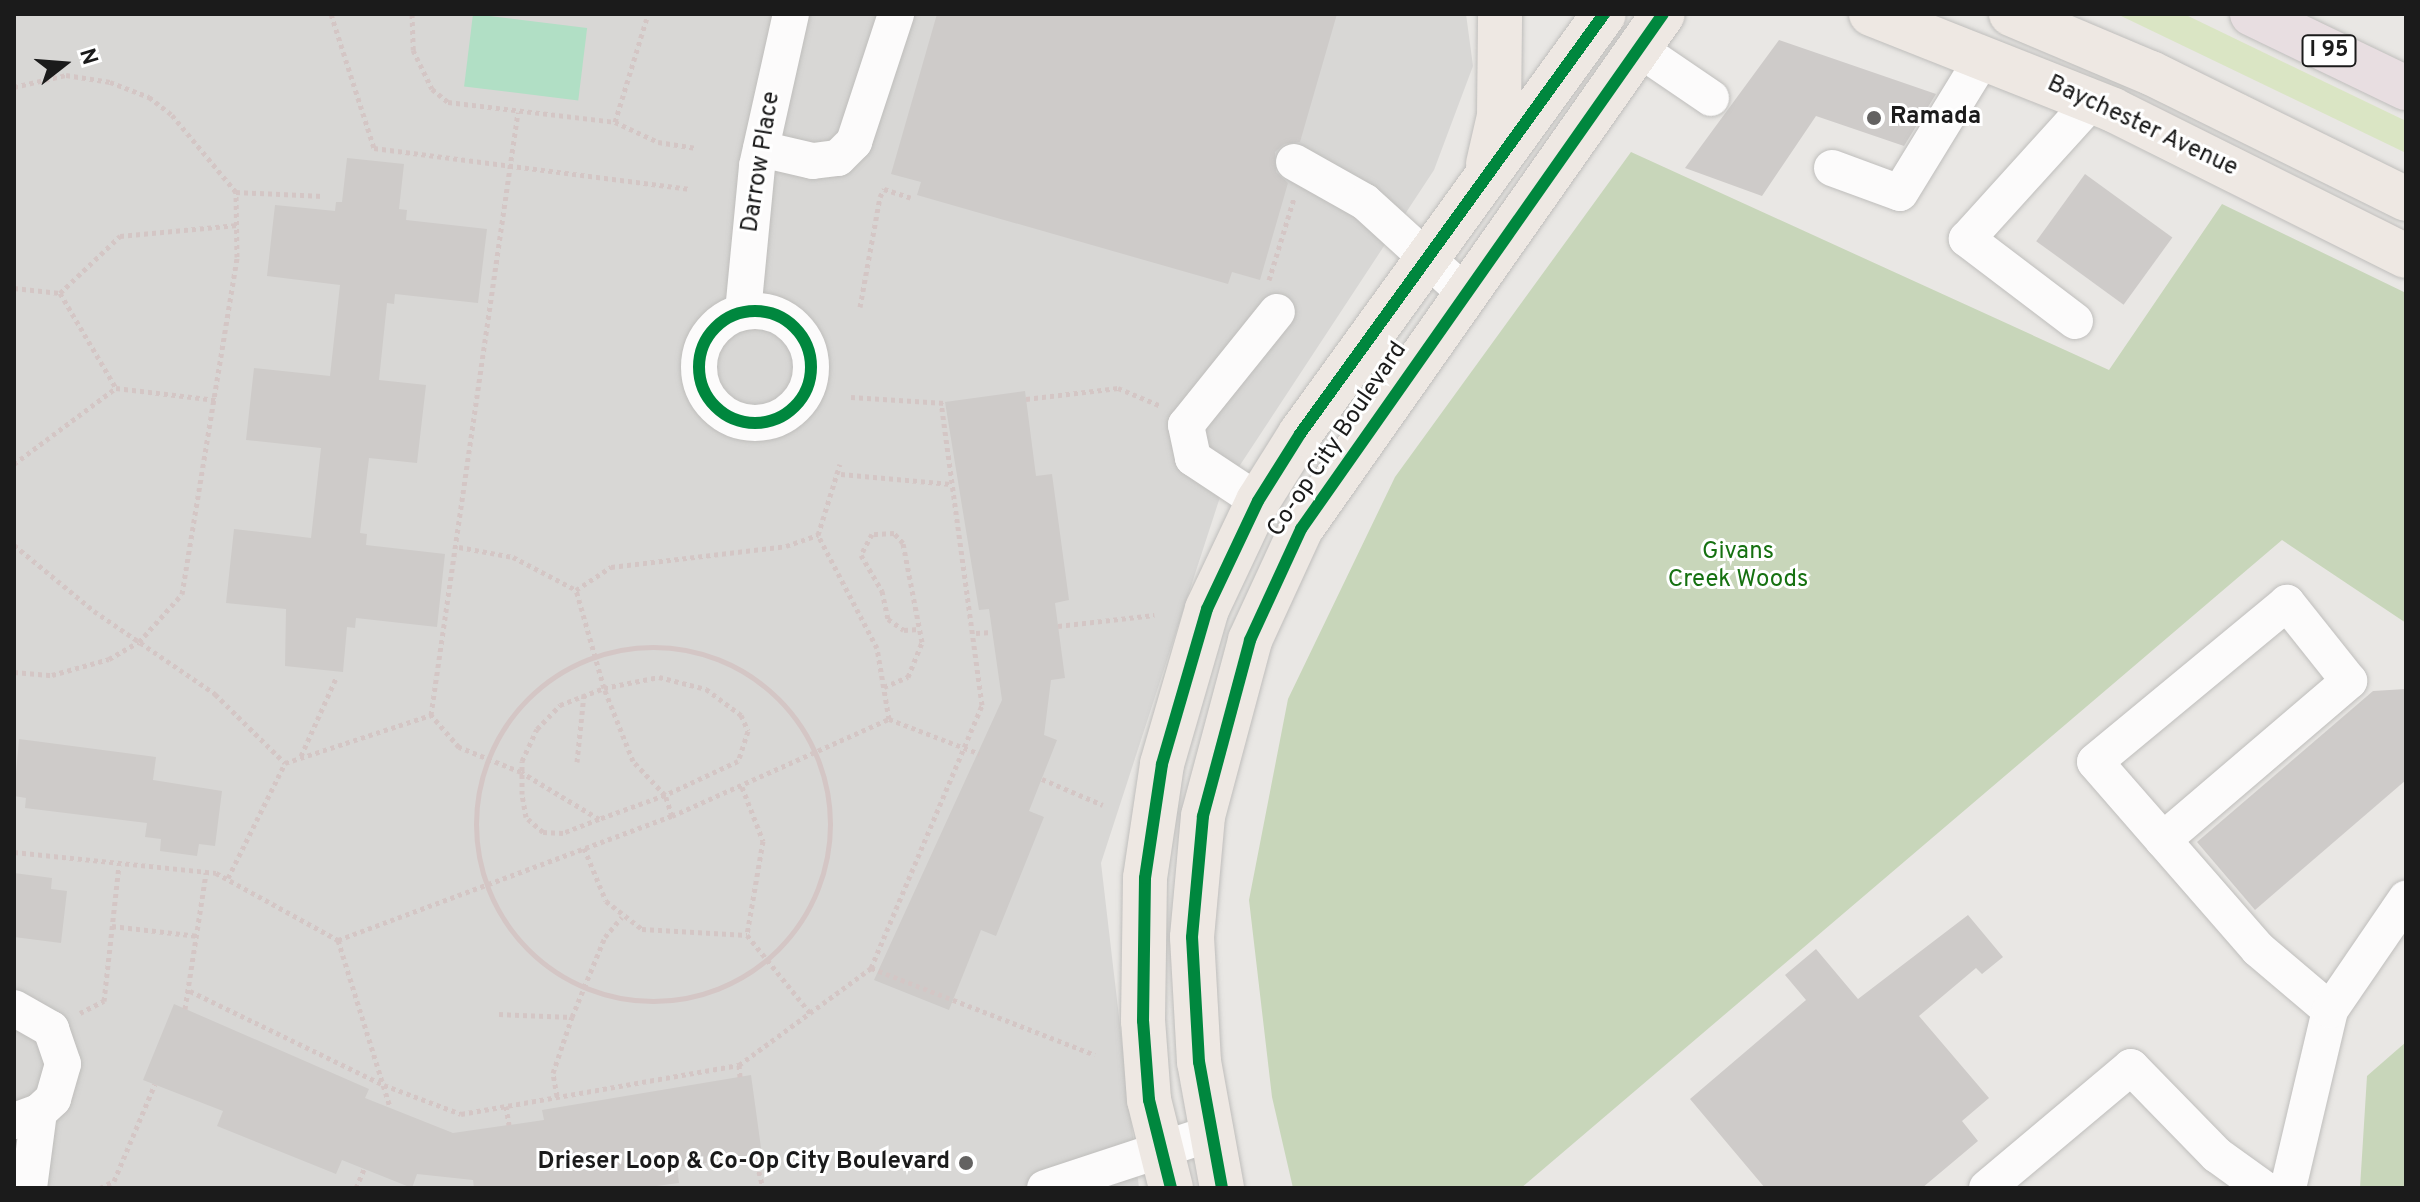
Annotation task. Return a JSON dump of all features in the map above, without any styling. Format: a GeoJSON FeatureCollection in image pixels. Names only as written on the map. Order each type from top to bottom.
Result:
{"type":"FeatureCollection","features":[{"type":"Feature","properties":{"kind":"highway","name":"I 95"},"geometry":{"type":"LineString","coordinates":[[2252,14],[2406,88]]}},
{"type":"Feature","properties":{"kind":"main road"},"geometry":{"type":"LineString","coordinates":[[1485,178],[1499,116],[1500,14]]}},
{"type":"Feature","properties":{"kind":"main road","name":"Co-op City Boulevard"},"geometry":{"type":"LineString","coordinates":[[1171,1188],[1149,1100],[1142,1008],[1151,825],[1194,646],[1258,501],[1428,257],[1604,14]]}},
{"type":"Feature","properties":{"kind":"main road","name":"Baychester Avenue"},"geometry":{"type":"LineString","coordinates":[[1871,14],[2092,101],[2406,256]]}},
{"type":"Feature","properties":{"kind":"main road","name":"Baychester Avenue"},"geometry":{"type":"LineString","coordinates":[[2011,14],[2151,73],[2406,199]]}},
{"type":"Feature","properties":{"kind":"main road","name":"Co-op City Boulevard"},"geometry":{"type":"LineString","coordinates":[[1222,1188],[1209,1134],[1193,996],[1203,816],[1250,640],[1301,529],[1651,31]]}},
{"type":"Feature","properties":{"kind":"main road"},"geometry":{"type":"LineString","coordinates":[[1258,501],[1301,529]]}},
{"type":"Feature","properties":{"kind":"street","name":"Darrow Place"},"geometry":{"type":"LineString","coordinates":[[743,312],[761,149],[791,14]]}},
{"type":"Feature","properties":{"kind":"street"},"geometry":{"type":"LineString","coordinates":[[761,149],[813,161],[838,158],[854,142],[896,14]]}},
{"type":"Feature","properties":{"kind":"street"},"geometry":{"type":"LineString","coordinates":[[1651,31],[1711,98]]}},
{"type":"Feature","properties":{"kind":"street"},"geometry":{"type":"LineString","coordinates":[[1832,168],[1900,193],[1984,56]]}},
{"type":"Feature","properties":{"kind":"street"},"geometry":{"type":"LineString","coordinates":[[2075,321],[1967,239],[2092,101]]}},
{"type":"Feature","properties":{"kind":"street"},"geometry":{"type":"LineString","coordinates":[[1294,162],[1365,202],[1465,293]]}},
{"type":"Feature","properties":{"kind":"street"},"geometry":{"type":"LineString","coordinates":[[1258,501],[1193,458],[1186,425],[1277,312]]}},
{"type":"Feature","properties":{"kind":"street"},"geometry":{"type":"LineString","coordinates":[[2163,840],[2349,681],[2287,603],[2095,762],[2258,949],[2330,1010]]}},
{"type":"Feature","properties":{"kind":"street"},"geometry":{"type":"LineString","coordinates":[[2288,1188],[2330,1010],[2406,899]]}},
{"type":"Feature","properties":{"kind":"street"},"geometry":{"type":"LineString","coordinates":[[14,1008],[37,1016],[60,1045],[61,1082],[27,1117],[29,1188]]}},
{"type":"Feature","properties":{"kind":"street"},"geometry":{"type":"LineString","coordinates":[[1987,1188],[2131,1067],[2217,1155],[2263,1188]]}},
{"type":"Feature","properties":{"kind":"street"},"geometry":{"type":"LineString","coordinates":[[1045,1188],[1160,1145],[1209,1134]]}},
{"type":"Feature","properties":{"kind":"path"},"geometry":{"type":"LineString","coordinates":[[320,14],[330,16],[374,148],[690,189]]}},
{"type":"Feature","properties":{"kind":"path"},"geometry":{"type":"LineString","coordinates":[[412,14],[413,50],[439,97],[518,112],[615,122],[658,142],[695,148]]}},
{"type":"Feature","properties":{"kind":"path"},"geometry":{"type":"LineString","coordinates":[[615,122],[648,14]]}},
{"type":"Feature","properties":{"kind":"path"},"geometry":{"type":"LineString","coordinates":[[14,87],[66,75],[149,97],[236,192],[237,225],[216,400],[182,594],[139,642],[86,669],[14,672]]}},
{"type":"Feature","properties":{"kind":"path"},"geometry":{"type":"LineString","coordinates":[[431,715],[459,547],[518,112]]}},
{"type":"Feature","properties":{"kind":"path"},"geometry":{"type":"LineString","coordinates":[[860,307],[880,197],[884,189],[911,198]]}},
{"type":"Feature","properties":{"kind":"path"},"geometry":{"type":"LineString","coordinates":[[236,192],[323,196]]}},
{"type":"Feature","properties":{"kind":"path"},"geometry":{"type":"LineString","coordinates":[[14,288],[60,293],[120,236],[237,225]]}},
{"type":"Feature","properties":{"kind":"path"},"geometry":{"type":"LineString","coordinates":[[60,293],[116,388]]}},
{"type":"Feature","properties":{"kind":"path"},"geometry":{"type":"LineString","coordinates":[[14,464],[116,388],[216,400]]}},
{"type":"Feature","properties":{"kind":"path"},"geometry":{"type":"LineString","coordinates":[[1026,399],[1118,388],[1164,407],[1160,422]]}},
{"type":"Feature","properties":{"kind":"path"},"geometry":{"type":"LineString","coordinates":[[190,991],[384,1085],[461,1114],[739,1065],[871,968],[982,705],[976,633],[952,484],[943,403],[851,397]]}},
{"type":"Feature","properties":{"kind":"path"},"geometry":{"type":"LineString","coordinates":[[840,464],[841,474],[818,535],[877,648],[889,719]]}},
{"type":"Feature","properties":{"kind":"path"},"geometry":{"type":"LineString","coordinates":[[841,474],[952,484]]}},
{"type":"Feature","properties":{"kind":"path"},"geometry":{"type":"LineString","coordinates":[[884,687],[915,668],[919,629],[903,543],[894,533],[872,534],[861,555],[882,591],[888,619],[904,630],[919,629]]}},
{"type":"Feature","properties":{"kind":"path"},"geometry":{"type":"LineString","coordinates":[[576,590],[611,567],[786,546],[818,535]]}},
{"type":"Feature","properties":{"kind":"path"},"geometry":{"type":"LineString","coordinates":[[14,545],[139,642],[215,694],[285,763]]}},
{"type":"Feature","properties":{"kind":"path"},"geometry":{"type":"LineString","coordinates":[[459,547],[513,557],[576,590],[593,657],[633,761],[665,795],[672,816]]}},
{"type":"Feature","properties":{"kind":"path"},"geometry":{"type":"LineString","coordinates":[[1058,626],[1154,615]]}},
{"type":"Feature","properties":{"kind":"path"},"geometry":{"type":"LineString","coordinates":[[976,633],[992,632]]}},
{"type":"Feature","properties":{"kind":"path"},"geometry":{"type":"LineString","coordinates":[[658,646],[723,661],[779,698],[816,754],[827,790],[826,865],[814,900],[768,960],[693,997],[638,1000],[584,987],[558,973],[515,934],[487,883],[477,821],[488,760],[519,708],[565,670],[593,657],[658,646]]}},
{"type":"Feature","properties":{"kind":"path"},"geometry":{"type":"LineString","coordinates":[[301,757],[336,678]]}},
{"type":"Feature","properties":{"kind":"path"},"geometry":{"type":"LineString","coordinates":[[638,678],[682,679],[741,715],[747,748],[738,761],[665,795],[563,833],[534,827],[523,805],[521,772],[548,715],[584,694],[638,678]]}},
{"type":"Feature","properties":{"kind":"path"},"geometry":{"type":"LineString","coordinates":[[577,762],[584,694]]}},
{"type":"Feature","properties":{"kind":"path"},"geometry":{"type":"LineString","coordinates":[[228,878],[285,763],[431,715]]}},
{"type":"Feature","properties":{"kind":"path"},"geometry":{"type":"LineString","coordinates":[[431,715],[459,747],[521,772],[599,819]]}},
{"type":"Feature","properties":{"kind":"path"},"geometry":{"type":"LineString","coordinates":[[338,940],[672,816],[889,719],[980,754]]}},
{"type":"Feature","properties":{"kind":"path"},"geometry":{"type":"LineString","coordinates":[[1042,779],[1103,805]]}},
{"type":"Feature","properties":{"kind":"path"},"geometry":{"type":"LineString","coordinates":[[742,787],[763,841],[747,935]]}},
{"type":"Feature","properties":{"kind":"path"},"geometry":{"type":"LineString","coordinates":[[584,848],[593,880],[622,917],[658,933],[747,935],[811,1014]]}},
{"type":"Feature","properties":{"kind":"path"},"geometry":{"type":"LineString","coordinates":[[14,852],[228,878],[338,940],[390,1107]]}},
{"type":"Feature","properties":{"kind":"path"},"geometry":{"type":"LineString","coordinates":[[104,1001],[119,865]]}},
{"type":"Feature","properties":{"kind":"path"},"geometry":{"type":"LineString","coordinates":[[185,1009],[206,873]]}},
{"type":"Feature","properties":{"kind":"path"},"geometry":{"type":"LineString","coordinates":[[557,1096],[553,1073],[572,1017],[605,937],[622,917]]}},
{"type":"Feature","properties":{"kind":"path"},"geometry":{"type":"LineString","coordinates":[[112,926],[198,936]]}},
{"type":"Feature","properties":{"kind":"path"},"geometry":{"type":"LineString","coordinates":[[871,968],[1095,1055]]}},
{"type":"Feature","properties":{"kind":"path"},"geometry":{"type":"LineString","coordinates":[[499,1014],[572,1017]]}},
{"type":"Feature","properties":{"kind":"path"},"geometry":{"type":"LineString","coordinates":[[739,1065],[740,1077]]}},
{"type":"Feature","properties":{"kind":"path"},"geometry":{"type":"LineString","coordinates":[[100,1188],[114,1181],[155,1084]]}},
{"type":"Feature","properties":{"kind":"path"},"geometry":{"type":"LineString","coordinates":[[506,1106],[509,1125]]}},
{"type":"Feature","properties":{"kind":"path"},"geometry":{"type":"LineString","coordinates":[[755,1156],[763,1188]]}},
{"type":"Feature","properties":{"kind":"path"},"geometry":{"type":"LineString","coordinates":[[356,1188],[364,1169]]}},
{"type":"Feature","properties":{"kind":"shaded area"},"geometry":{"type":"Polygon","coordinates":[[[14,14],[1466,14],[1473,66],[1434,170],[1221,494],[1101,863],[1139,1188],[14,1188],[14,14]]]}},
{"type":"Feature","properties":{"kind":"green space"},"geometry":{"type":"Polygon","coordinates":[[[473,14],[587,28],[578,100],[464,86],[473,14]]]}},
{"type":"Feature","properties":{"kind":"green space"},"geometry":{"type":"Polygon","coordinates":[[[2117,14],[2184,14],[2406,121],[2406,153],[2117,14]]]}},
{"type":"Feature","properties":{"kind":"green space","name":"Givans Creek Woods"},"geometry":{"type":"Polygon","coordinates":[[[1631,152],[2109,370],[2222,204],[2406,293],[2406,623],[2282,540],[1521,1188],[1293,1188],[1272,1097],[1249,900],[1288,699],[1395,477],[1631,152]]]}},
{"type":"Feature","properties":{"kind":"green space"},"geometry":{"type":"Polygon","coordinates":[[[2406,1042],[2406,1188],[2360,1188],[2367,1076],[2406,1042]]]}},
{"type":"Feature","properties":{"kind":"building"},"geometry":{"type":"Polygon","coordinates":[[[937,14],[1337,14],[1300,142],[1284,144],[1275,152],[1276,172],[1288,183],[1260,280],[1232,272],[1228,284],[917,195],[921,182],[891,174],[937,14]]]}},
{"type":"Feature","properties":{"kind":"building","name":"Ramada"},"geometry":{"type":"Polygon","coordinates":[[[1779,40],[1936,94],[1904,146],[1816,116],[1762,196],[1685,168],[1779,40]]]}},
{"type":"Feature","properties":{"kind":"building"},"geometry":{"type":"Polygon","coordinates":[[[347,158],[404,164],[399,209],[407,210],[406,220],[487,229],[478,303],[395,294],[394,304],[387,303],[379,380],[426,385],[417,463],[369,458],[360,533],[367,534],[366,545],[445,554],[437,627],[356,618],[355,628],[347,627],[343,672],[285,666],[286,609],[226,603],[234,529],[311,538],[321,448],[246,440],[254,368],[330,376],[340,285],[267,276],[275,205],[335,211],[336,202],[342,202],[347,158]]]}},
{"type":"Feature","properties":{"kind":"building"},"geometry":{"type":"Polygon","coordinates":[[[2085,174],[2172,237],[2124,305],[2036,241],[2085,174]]]}},
{"type":"Feature","properties":{"kind":"building"},"geometry":{"type":"Polygon","coordinates":[[[1025,391],[1036,476],[1052,474],[1069,600],[1055,603],[1065,678],[1051,680],[1044,735],[1057,740],[1029,811],[1044,817],[996,936],[981,930],[949,1010],[874,980],[1002,700],[989,609],[979,610],[945,402],[1025,391]]]}},
{"type":"Feature","properties":{"kind":"building"},"geometry":{"type":"Polygon","coordinates":[[[2406,689],[2406,780],[2255,910],[2197,842],[2373,691],[2406,689]]]}},
{"type":"Feature","properties":{"kind":"building"},"geometry":{"type":"Polygon","coordinates":[[[19,739],[156,757],[153,780],[222,791],[215,846],[199,844],[197,856],[160,851],[161,839],[145,837],[147,823],[25,808],[26,798],[14,796],[19,739]]]}},
{"type":"Feature","properties":{"kind":"building"},"geometry":{"type":"Polygon","coordinates":[[[14,873],[52,878],[51,889],[67,891],[61,943],[14,937],[14,873]]]}},
{"type":"Feature","properties":{"kind":"building"},"geometry":{"type":"Polygon","coordinates":[[[1968,915],[2003,957],[1982,974],[1976,968],[1919,1016],[1989,1098],[1962,1121],[1978,1141],[1922,1188],[1765,1188],[1690,1099],[1806,1000],[1785,975],[1816,949],[1858,999],[1968,915]]]}},
{"type":"Feature","properties":{"kind":"building"},"geometry":{"type":"Polygon","coordinates":[[[174,1004],[369,1089],[365,1098],[453,1133],[544,1120],[542,1110],[751,1075],[762,1155],[677,1167],[679,1183],[641,1188],[474,1188],[473,1180],[417,1174],[412,1188],[342,1160],[336,1174],[217,1126],[223,1111],[143,1080],[174,1004]]]}},
{"type":"Feature","properties":{"kind":"cycle path"},"geometry":{"type":"LineString","coordinates":[[1171,1188],[1149,1100],[1143,1021],[1145,878],[1162,764],[1207,609],[1258,501],[1300,434],[1604,14]]}},
{"type":"Feature","properties":{"kind":"cycle path"},"geometry":{"type":"LineString","coordinates":[[1222,1188],[1199,1062],[1192,937],[1203,816],[1250,640],[1301,529],[1663,14]]}},
{"type":"Feature","properties":{"kind":"cycle path"},"geometry":{"type":"LineString","coordinates":[[755,311],[776,315],[794,328],[807,346],[811,367],[807,388],[794,406],[776,419],[755,423],[734,419],[716,406],[703,388],[699,367],[703,346],[716,328],[734,315],[755,311]]}},
{"type":"Feature","properties":{"kind":"place","name":"Ramada"},"geometry":{"type":"Point","coordinates":[1874,118]}},
{"type":"Feature","properties":{"kind":"place","name":"Drieser Loop & Co-Op City Boulevard"},"geometry":{"type":"Point","coordinates":[966,1163]}}]}
